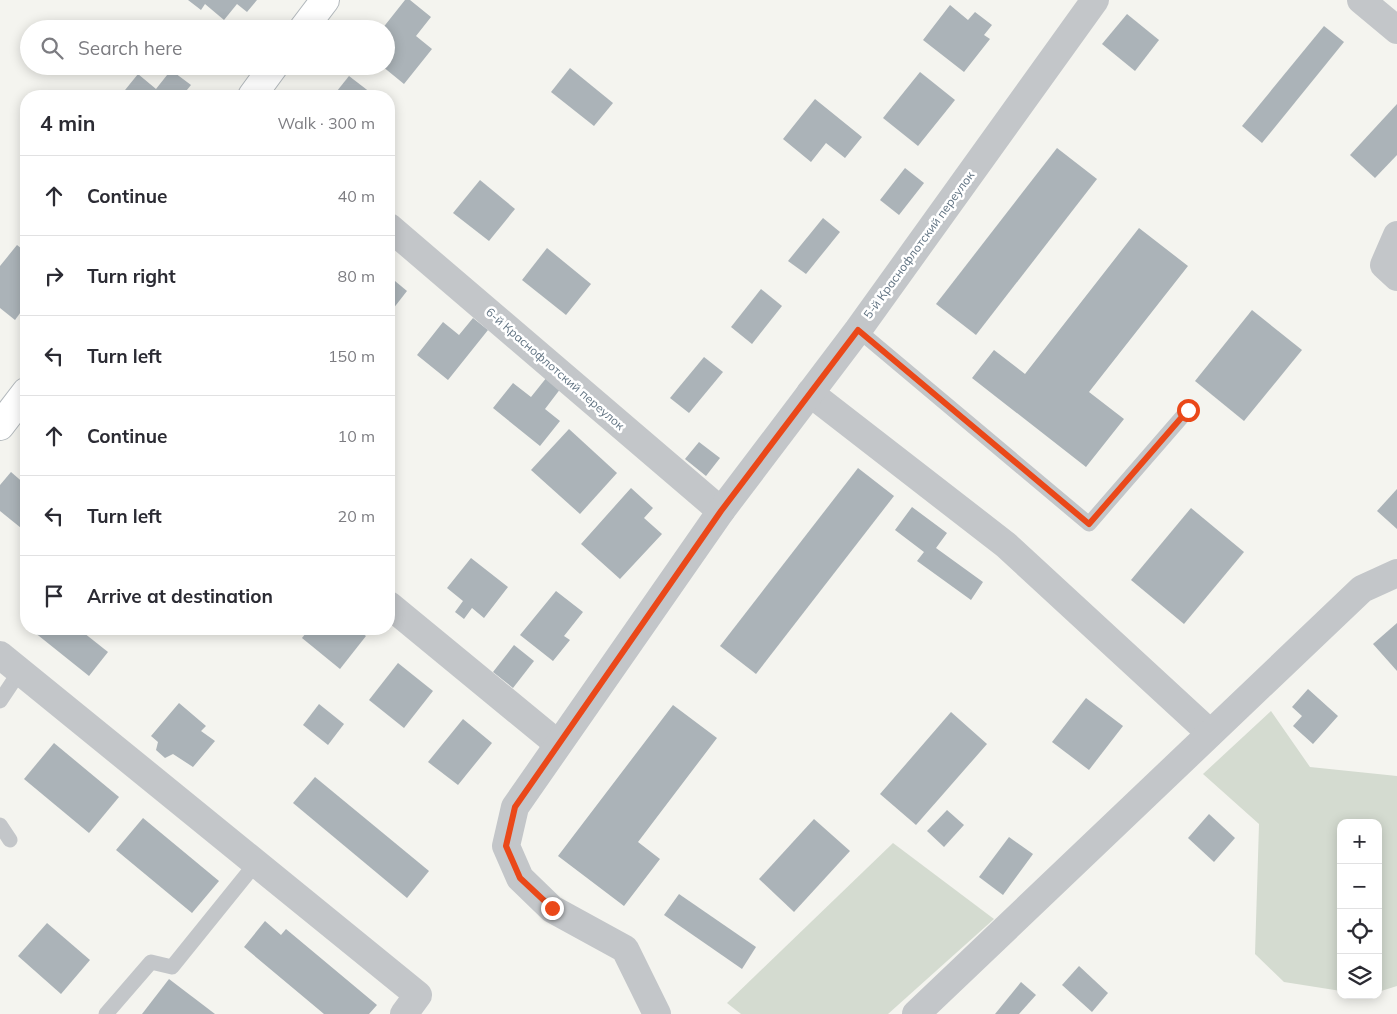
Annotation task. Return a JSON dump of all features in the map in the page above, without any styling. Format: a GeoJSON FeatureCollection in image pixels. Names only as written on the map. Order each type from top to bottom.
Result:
{"type":"FeatureCollection","features":[{"type":"Feature","properties":{"kind":"street"},"geometry":{"type":"LineString","coordinates":[[310,20],[325,0]]}},
{"type":"Feature","properties":{"kind":"street","name":"5-й Краснофлотский переулок"},"geometry":{"type":"LineString","coordinates":[[657,1014],[625,949],[552,908],[520,878],[506,846],[515,807],[721,511],[858,330],[1095,0]]}},
{"type":"Feature","properties":{"kind":"street"},"geometry":{"type":"LineString","coordinates":[[1361,0],[1397,30]]}},
{"type":"Feature","properties":{"kind":"street"},"geometry":{"type":"LineString","coordinates":[[256,90],[267,75]]}},
{"type":"Feature","properties":{"kind":"street","name":"6-й Краснофлотский переулок"},"geometry":{"type":"LineString","coordinates":[[395,232],[721,511]]}},
{"type":"Feature","properties":{"kind":"street"},"geometry":{"type":"LineString","coordinates":[[1397,234],[1384,265],[1397,277]]}},
{"type":"Feature","properties":{"kind":"street"},"geometry":{"type":"LineString","coordinates":[[810,393],[1006,545],[1210,733]]}},
{"type":"Feature","properties":{"kind":"street"},"geometry":{"type":"LineString","coordinates":[[0,426],[20,400]]}},
{"type":"Feature","properties":{"kind":"street"},"geometry":{"type":"LineString","coordinates":[[916,1014],[1362,589],[1397,572]]}},
{"type":"Feature","properties":{"kind":"street"},"geometry":{"type":"LineString","coordinates":[[395,610],[558,744]]}},
{"type":"Feature","properties":{"kind":"street"},"geometry":{"type":"LineString","coordinates":[[10,663],[418,995],[404,1014]]}},
{"type":"Feature","properties":{"kind":"lane"},"geometry":{"type":"LineString","coordinates":[[858,330],[1089,524],[1188,410]]}},
{"type":"Feature","properties":{"kind":"lane"},"geometry":{"type":"LineString","coordinates":[[0,701],[10,663]]}},
{"type":"Feature","properties":{"kind":"lane"},"geometry":{"type":"LineString","coordinates":[[0,825],[10,840]]}},
{"type":"Feature","properties":{"kind":"lane"},"geometry":{"type":"LineString","coordinates":[[106,1014],[151,962],[172,968],[256,863]]}},
{"type":"Feature","properties":{"kind":"shaded area"},"geometry":{"type":"Polygon","coordinates":[[[1271,711],[1310,767],[1397,776],[1397,986],[1382,991],[1382,819],[1337,819],[1337,990],[1284,982],[1255,954],[1259,824],[1203,774],[1271,711]]]}},
{"type":"Feature","properties":{"kind":"shaded area"},"geometry":{"type":"Polygon","coordinates":[[[893,843],[994,919],[888,1014],[741,1014],[727,1003],[893,843]]]}},
{"type":"Feature","properties":{"kind":"building"},"geometry":{"type":"Polygon","coordinates":[[[188,0],[257,0],[247,12],[237,4],[224,20],[205,4],[201,10],[188,0]]]}},
{"type":"Feature","properties":{"kind":"building"},"geometry":{"type":"Polygon","coordinates":[[[405,0],[410,0],[431,17],[416,36],[432,49],[404,84],[393,75],[395,75],[395,20],[389,20],[405,0]]]}},
{"type":"Feature","properties":{"kind":"building"},"geometry":{"type":"Polygon","coordinates":[[[950,5],[968,20],[975,12],[992,25],[984,35],[990,39],[964,72],[923,40],[950,5]]]}},
{"type":"Feature","properties":{"kind":"building"},"geometry":{"type":"Polygon","coordinates":[[[1127,14],[1159,40],[1135,71],[1102,44],[1127,14]]]}},
{"type":"Feature","properties":{"kind":"building"},"geometry":{"type":"Polygon","coordinates":[[[1324,26],[1344,42],[1262,143],[1242,126],[1324,26]]]}},
{"type":"Feature","properties":{"kind":"building"},"geometry":{"type":"Polygon","coordinates":[[[570,68],[613,103],[594,126],[551,92],[570,68]]]}},
{"type":"Feature","properties":{"kind":"building"},"geometry":{"type":"Polygon","coordinates":[[[920,72],[955,100],[918,146],[883,118],[920,72]]]}},
{"type":"Feature","properties":{"kind":"building"},"geometry":{"type":"Polygon","coordinates":[[[137,75],[156,89],[167,75],[178,75],[191,85],[187,90],[125,90],[137,75]]]}},
{"type":"Feature","properties":{"kind":"building"},"geometry":{"type":"Polygon","coordinates":[[[349,76],[367,90],[338,90],[349,76]]]}},
{"type":"Feature","properties":{"kind":"building"},"geometry":{"type":"Polygon","coordinates":[[[815,99],[862,137],[845,158],[826,143],[811,162],[783,139],[815,99]]]}},
{"type":"Feature","properties":{"kind":"building"},"geometry":{"type":"Polygon","coordinates":[[[1397,104],[1397,155],[1375,178],[1350,155],[1397,104]]]}},
{"type":"Feature","properties":{"kind":"building"},"geometry":{"type":"Polygon","coordinates":[[[1057,148],[1097,179],[976,335],[936,304],[1057,148]]]}},
{"type":"Feature","properties":{"kind":"building"},"geometry":{"type":"Polygon","coordinates":[[[905,168],[924,183],[899,215],[880,200],[905,168]]]}},
{"type":"Feature","properties":{"kind":"building"},"geometry":{"type":"Polygon","coordinates":[[[480,180],[515,209],[489,241],[453,213],[480,180]]]}},
{"type":"Feature","properties":{"kind":"building"},"geometry":{"type":"Polygon","coordinates":[[[823,218],[840,232],[806,274],[788,261],[823,218]]]}},
{"type":"Feature","properties":{"kind":"building"},"geometry":{"type":"Polygon","coordinates":[[[1139,228],[1188,266],[1089,392],[1124,419],[1086,467],[972,378],[994,350],[1025,374],[1139,228]]]}},
{"type":"Feature","properties":{"kind":"building"},"geometry":{"type":"Polygon","coordinates":[[[17,245],[20,247],[20,313],[15,320],[0,308],[0,266],[17,245]]]}},
{"type":"Feature","properties":{"kind":"building"},"geometry":{"type":"Polygon","coordinates":[[[547,248],[591,284],[566,315],[522,280],[547,248]]]}},
{"type":"Feature","properties":{"kind":"building"},"geometry":{"type":"Polygon","coordinates":[[[395,281],[407,291],[395,306],[395,281]]]}},
{"type":"Feature","properties":{"kind":"building"},"geometry":{"type":"Polygon","coordinates":[[[761,289],[782,306],[752,344],[731,327],[761,289]]]}},
{"type":"Feature","properties":{"kind":"building"},"geometry":{"type":"Polygon","coordinates":[[[1252,310],[1302,350],[1244,421],[1195,381],[1252,310]]]}},
{"type":"Feature","properties":{"kind":"building"},"geometry":{"type":"Polygon","coordinates":[[[473,318],[488,330],[448,380],[417,355],[443,322],[459,335],[473,318]]]}},
{"type":"Feature","properties":{"kind":"building"},"geometry":{"type":"Polygon","coordinates":[[[704,357],[723,372],[689,413],[670,398],[704,357]]]}},
{"type":"Feature","properties":{"kind":"building"},"geometry":{"type":"Polygon","coordinates":[[[547,377],[561,388],[545,409],[560,421],[540,446],[493,408],[513,383],[531,397],[547,377]]]}},
{"type":"Feature","properties":{"kind":"building"},"geometry":{"type":"Polygon","coordinates":[[[569,429],[617,473],[580,514],[531,470],[569,429]]]}},
{"type":"Feature","properties":{"kind":"building"},"geometry":{"type":"Polygon","coordinates":[[[699,442],[720,458],[706,476],[685,459],[699,442]]]}},
{"type":"Feature","properties":{"kind":"building"},"geometry":{"type":"Polygon","coordinates":[[[858,468],[894,496],[756,674],[720,646],[858,468]]]}},
{"type":"Feature","properties":{"kind":"building"},"geometry":{"type":"Polygon","coordinates":[[[11,472],[20,480],[20,527],[0,511],[0,485],[11,472]]]}},
{"type":"Feature","properties":{"kind":"building"},"geometry":{"type":"Polygon","coordinates":[[[631,488],[653,508],[644,518],[662,534],[620,579],[581,544],[631,488]]]}},
{"type":"Feature","properties":{"kind":"building"},"geometry":{"type":"Polygon","coordinates":[[[1397,489],[1397,529],[1377,511],[1397,489]]]}},
{"type":"Feature","properties":{"kind":"building"},"geometry":{"type":"Polygon","coordinates":[[[912,507],[947,533],[936,548],[983,582],[971,600],[917,561],[924,552],[895,530],[912,507]]]}},
{"type":"Feature","properties":{"kind":"building"},"geometry":{"type":"Polygon","coordinates":[[[1191,508],[1244,552],[1184,624],[1131,580],[1191,508]]]}},
{"type":"Feature","properties":{"kind":"building"},"geometry":{"type":"Polygon","coordinates":[[[471,558],[508,587],[484,618],[472,608],[464,619],[455,612],[463,601],[447,588],[471,558]]]}},
{"type":"Feature","properties":{"kind":"building"},"geometry":{"type":"Polygon","coordinates":[[[556,591],[583,612],[564,636],[570,640],[553,661],[520,635],[556,591]]]}},
{"type":"Feature","properties":{"kind":"building"},"geometry":{"type":"Polygon","coordinates":[[[1397,623],[1397,671],[1373,644],[1397,623]]]}},
{"type":"Feature","properties":{"kind":"building"},"geometry":{"type":"Polygon","coordinates":[[[38,635],[87,635],[108,652],[89,676],[38,635]]]}},
{"type":"Feature","properties":{"kind":"building"},"geometry":{"type":"Polygon","coordinates":[[[304,635],[366,636],[340,669],[302,638],[304,635]]]}},
{"type":"Feature","properties":{"kind":"building"},"geometry":{"type":"Polygon","coordinates":[[[514,645],[534,661],[513,688],[493,672],[514,645]]]}},
{"type":"Feature","properties":{"kind":"building"},"geometry":{"type":"Polygon","coordinates":[[[398,663],[433,691],[404,728],[369,700],[398,663]]]}},
{"type":"Feature","properties":{"kind":"building"},"geometry":{"type":"Polygon","coordinates":[[[1308,689],[1338,716],[1313,744],[1293,726],[1302,716],[1292,707],[1308,689]]]}},
{"type":"Feature","properties":{"kind":"building"},"geometry":{"type":"Polygon","coordinates":[[[1086,698],[1123,726],[1089,770],[1052,742],[1086,698]]]}},
{"type":"Feature","properties":{"kind":"building"},"geometry":{"type":"Polygon","coordinates":[[[179,703],[206,726],[201,731],[215,741],[193,767],[173,754],[165,758],[156,750],[158,742],[151,736],[179,703]]]}},
{"type":"Feature","properties":{"kind":"building"},"geometry":{"type":"Polygon","coordinates":[[[319,704],[344,724],[328,745],[303,725],[319,704]]]}},
{"type":"Feature","properties":{"kind":"building"},"geometry":{"type":"Polygon","coordinates":[[[673,705],[717,738],[638,842],[660,859],[624,906],[558,856],[673,705]]]}},
{"type":"Feature","properties":{"kind":"building"},"geometry":{"type":"Polygon","coordinates":[[[951,712],[987,744],[916,825],[880,794],[951,712]]]}},
{"type":"Feature","properties":{"kind":"building"},"geometry":{"type":"Polygon","coordinates":[[[463,719],[492,743],[458,785],[428,762],[463,719]]]}},
{"type":"Feature","properties":{"kind":"building"},"geometry":{"type":"Polygon","coordinates":[[[54,743],[119,797],[89,833],[24,779],[54,743]]]}},
{"type":"Feature","properties":{"kind":"building"},"geometry":{"type":"Polygon","coordinates":[[[315,777],[429,871],[407,898],[293,803],[315,777]]]}},
{"type":"Feature","properties":{"kind":"building"},"geometry":{"type":"Polygon","coordinates":[[[947,810],[964,825],[944,847],[927,831],[947,810]]]}},
{"type":"Feature","properties":{"kind":"building"},"geometry":{"type":"Polygon","coordinates":[[[1209,814],[1235,838],[1214,862],[1188,838],[1209,814]]]}},
{"type":"Feature","properties":{"kind":"building"},"geometry":{"type":"Polygon","coordinates":[[[143,818],[219,881],[192,913],[116,850],[143,818]]]}},
{"type":"Feature","properties":{"kind":"building"},"geometry":{"type":"Polygon","coordinates":[[[814,819],[850,851],[794,912],[759,879],[814,819]]]}},
{"type":"Feature","properties":{"kind":"building"},"geometry":{"type":"Polygon","coordinates":[[[1009,837],[1033,854],[1003,895],[979,877],[1009,837]]]}},
{"type":"Feature","properties":{"kind":"building"},"geometry":{"type":"Polygon","coordinates":[[[679,894],[756,947],[742,969],[664,915],[679,894]]]}},
{"type":"Feature","properties":{"kind":"building"},"geometry":{"type":"Polygon","coordinates":[[[265,921],[281,935],[286,929],[377,1005],[369,1014],[324,1014],[244,947],[265,921]]]}},
{"type":"Feature","properties":{"kind":"building"},"geometry":{"type":"Polygon","coordinates":[[[47,923],[90,960],[61,994],[18,956],[47,923]]]}},
{"type":"Feature","properties":{"kind":"building"},"geometry":{"type":"Polygon","coordinates":[[[1079,966],[1108,993],[1092,1012],[1062,985],[1079,966]]]}},
{"type":"Feature","properties":{"kind":"building"},"geometry":{"type":"Polygon","coordinates":[[[169,979],[215,1014],[142,1014],[169,979]]]}},
{"type":"Feature","properties":{"kind":"building"},"geometry":{"type":"Polygon","coordinates":[[[1021,982],[1036,995],[1019,1014],[995,1014],[1021,982]]]}},
{"type":"Feature","properties":{"kind":"route"},"geometry":{"type":"LineString","coordinates":[[552,908],[520,878],[506,846],[515,807],[721,511],[858,330],[1089,524],[1188,410]]}}]}
